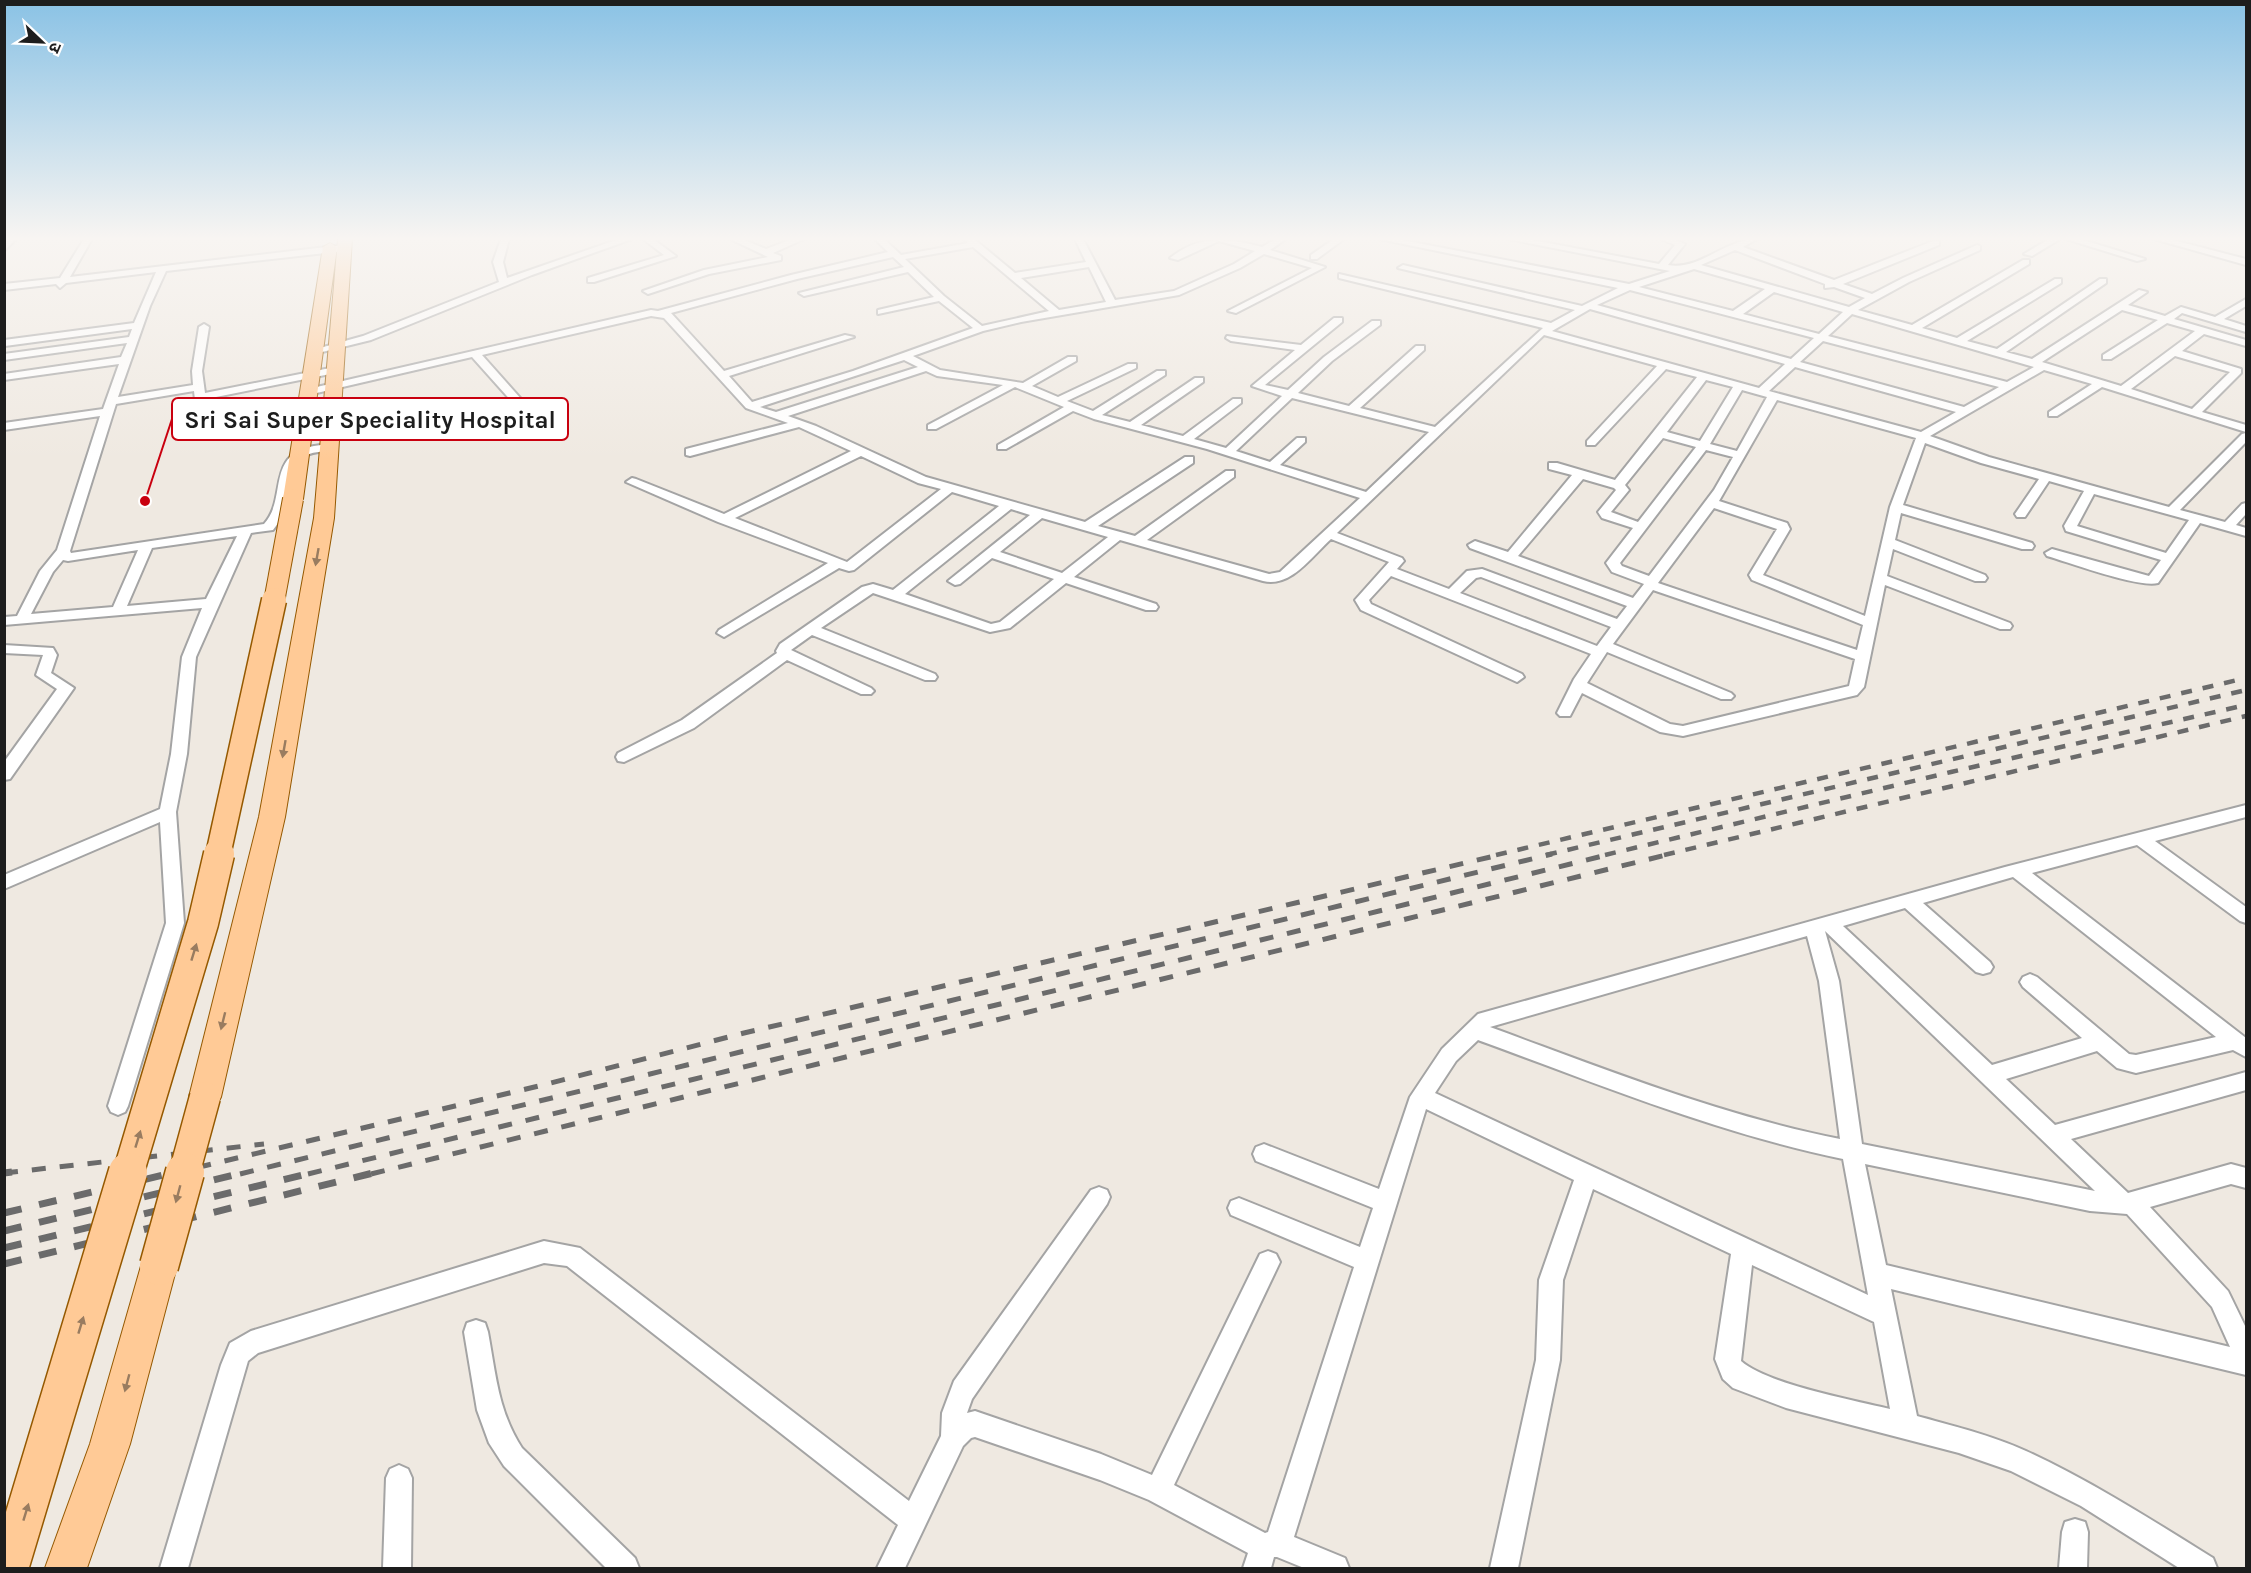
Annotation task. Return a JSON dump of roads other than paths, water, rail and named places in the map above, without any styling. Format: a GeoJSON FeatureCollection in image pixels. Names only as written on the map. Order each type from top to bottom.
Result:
{"type":"FeatureCollection","features":[{"type":"Feature","properties":{"kind":"main road"},"geometry":{"type":"LineString","coordinates":[[9,1569],[203,923],[265,651],[301,453],[314,351],[323,312]]}},
{"type":"Feature","properties":{"kind":"main road"},"geometry":{"type":"LineString","coordinates":[[66,1569],[110,1444],[205,1097],[272,818],[326,499],[337,347],[337,312]]}},
{"type":"Feature","properties":{"kind":"street"},"geometry":{"type":"LineString","coordinates":[[12,625],[47,571],[63,551],[95,455],[107,407],[143,312]]}},
{"type":"Feature","properties":{"kind":"street"},"geometry":{"type":"LineString","coordinates":[[314,351],[367,338],[432,312]]}},
{"type":"Feature","properties":{"kind":"street"},"geometry":{"type":"LineString","coordinates":[[959,312],[980,329]]}},
{"type":"Feature","properties":{"kind":"street"},"geometry":{"type":"LineString","coordinates":[[750,406],[980,329],[1060,312]]}},
{"type":"Feature","properties":{"kind":"street"},"geometry":{"type":"LineString","coordinates":[[1484,312],[1922,437],[1985,460],[2247,532]]}},
{"type":"Feature","properties":{"kind":"street"},"geometry":{"type":"LineString","coordinates":[[4,427],[200,392],[311,375],[334,378],[474,354],[651,313],[661,313],[667,315],[750,406],[799,424],[922,480],[1268,578],[1278,578],[1285,575],[1476,393],[1549,329],[1578,312]]}},
{"type":"Feature","properties":{"kind":"street"},"geometry":{"type":"LineString","coordinates":[[1607,312],[1965,411]]}},
{"type":"Feature","properties":{"kind":"street"},"geometry":{"type":"LineString","coordinates":[[1730,312],[2008,386]]}},
{"type":"Feature","properties":{"kind":"street"},"geometry":{"type":"LineString","coordinates":[[1564,713],[1578,685],[1602,649],[1711,503],[1740,455],[1768,394],[1794,362],[1848,312]]}},
{"type":"Feature","properties":{"kind":"street"},"geometry":{"type":"LineString","coordinates":[[1859,312],[2102,383],[2247,429]]}},
{"type":"Feature","properties":{"kind":"street"},"geometry":{"type":"LineString","coordinates":[[1913,328],[1939,312]]}},
{"type":"Feature","properties":{"kind":"street"},"geometry":{"type":"LineString","coordinates":[[1958,342],[2007,312]]}},
{"type":"Feature","properties":{"kind":"street"},"geometry":{"type":"LineString","coordinates":[[1998,353],[2058,312]]}},
{"type":"Feature","properties":{"kind":"street"},"geometry":{"type":"LineString","coordinates":[[1578,685],[1666,728],[1683,731],[1852,692],[1856,687],[1896,507],[1922,437],[2008,386],[2111,312]]}},
{"type":"Feature","properties":{"kind":"street"},"geometry":{"type":"LineString","coordinates":[[2142,312],[2247,342]]}},
{"type":"Feature","properties":{"kind":"street"},"geometry":{"type":"LineString","coordinates":[[2107,357],[2176,312]]}},
{"type":"Feature","properties":{"kind":"street"},"geometry":{"type":"LineString","coordinates":[[2189,312],[2247,329]]}},
{"type":"Feature","properties":{"kind":"street"},"geometry":{"type":"LineString","coordinates":[[2216,320],[2229,312]]}},
{"type":"Feature","properties":{"kind":"street"},"geometry":{"type":"LineString","coordinates":[[1338,320],[1257,384],[1259,387],[1437,431]]}},
{"type":"Feature","properties":{"kind":"street"},"geometry":{"type":"LineString","coordinates":[[1228,452],[1328,359],[1376,323]]}},
{"type":"Feature","properties":{"kind":"street"},"geometry":{"type":"LineString","coordinates":[[5,343],[138,325]]}},
{"type":"Feature","properties":{"kind":"street"},"geometry":{"type":"LineString","coordinates":[[203,417],[197,371],[204,327]]}},
{"type":"Feature","properties":{"kind":"street"},"geometry":{"type":"LineString","coordinates":[[2123,390],[2203,330]]}},
{"type":"Feature","properties":{"kind":"street"},"geometry":{"type":"LineString","coordinates":[[5,343],[9,331]]}},
{"type":"Feature","properties":{"kind":"street"},"geometry":{"type":"LineString","coordinates":[[722,375],[849,337]]}},
{"type":"Feature","properties":{"kind":"street"},"geometry":{"type":"LineString","coordinates":[[1231,338],[1301,348]]}},
{"type":"Feature","properties":{"kind":"street"},"geometry":{"type":"LineString","coordinates":[[4,357],[133,339]]}},
{"type":"Feature","properties":{"kind":"street"},"geometry":{"type":"LineString","coordinates":[[1351,410],[1420,348]]}},
{"type":"Feature","properties":{"kind":"street"},"geometry":{"type":"LineString","coordinates":[[2174,352],[2236,371],[2194,412]]}},
{"type":"Feature","properties":{"kind":"street"},"geometry":{"type":"LineString","coordinates":[[474,354],[534,420]]}},
{"type":"Feature","properties":{"kind":"street"},"geometry":{"type":"LineString","coordinates":[[905,356],[941,374],[1018,385],[1094,415],[1228,452],[1367,496]]}},
{"type":"Feature","properties":{"kind":"street"},"geometry":{"type":"LineString","coordinates":[[932,427],[1072,359]]}},
{"type":"Feature","properties":{"kind":"street"},"geometry":{"type":"LineString","coordinates":[[4,377],[125,360]]}},
{"type":"Feature","properties":{"kind":"street"},"geometry":{"type":"LineString","coordinates":[[1591,443],[1664,365]]}},
{"type":"Feature","properties":{"kind":"street"},"geometry":{"type":"LineString","coordinates":[[1058,401],[1132,366]]}},
{"type":"Feature","properties":{"kind":"street"},"geometry":{"type":"LineString","coordinates":[[776,416],[926,368]]}},
{"type":"Feature","properties":{"kind":"street"},"geometry":{"type":"LineString","coordinates":[[1094,415],[1161,373]]}},
{"type":"Feature","properties":{"kind":"street"},"geometry":{"type":"LineString","coordinates":[[1618,485],[1704,376]]}},
{"type":"Feature","properties":{"kind":"street"},"geometry":{"type":"LineString","coordinates":[[308,392],[334,378]]}},
{"type":"Feature","properties":{"kind":"street"},"geometry":{"type":"LineString","coordinates":[[1132,426],[1199,380]]}},
{"type":"Feature","properties":{"kind":"street"},"geometry":{"type":"LineString","coordinates":[[2053,414],[2102,383]]}},
{"type":"Feature","properties":{"kind":"street"},"geometry":{"type":"LineString","coordinates":[[1739,386],[1703,446],[1613,563],[1613,566],[1651,584],[1862,657]]}},
{"type":"Feature","properties":{"kind":"street"},"geometry":{"type":"LineString","coordinates":[[1185,440],[1237,401]]}},
{"type":"Feature","properties":{"kind":"street"},"geometry":{"type":"LineString","coordinates":[[1002,447],[1072,407]]}},
{"type":"Feature","properties":{"kind":"street"},"geometry":{"type":"LineString","coordinates":[[690,452],[799,424]]}},
{"type":"Feature","properties":{"kind":"street"},"geometry":{"type":"LineString","coordinates":[[1660,434],[1740,455]]}},
{"type":"Feature","properties":{"kind":"street"},"geometry":{"type":"LineString","coordinates":[[2172,511],[2247,436]]}},
{"type":"Feature","properties":{"kind":"street"},"geometry":{"type":"LineString","coordinates":[[1272,466],[1301,440]]}},
{"type":"Feature","properties":{"kind":"street"},"geometry":{"type":"LineString","coordinates":[[63,551],[68,557],[262,530],[275,521],[285,476],[301,453],[330,447]]}},
{"type":"Feature","properties":{"kind":"street"},"geometry":{"type":"LineString","coordinates":[[723,519],[861,451]]}},
{"type":"Feature","properties":{"kind":"street"},"geometry":{"type":"LineString","coordinates":[[1087,527],[1189,460]]}},
{"type":"Feature","properties":{"kind":"street"},"geometry":{"type":"LineString","coordinates":[[1553,466],[1618,485],[1623,490],[1604,514],[1641,527]]}},
{"type":"Feature","properties":{"kind":"street"},"geometry":{"type":"LineString","coordinates":[[1138,540],[1230,474]]}},
{"type":"Feature","properties":{"kind":"street"},"geometry":{"type":"LineString","coordinates":[[1510,558],[1581,474]]}},
{"type":"Feature","properties":{"kind":"street"},"geometry":{"type":"LineString","coordinates":[[2021,514],[2046,477]]}},
{"type":"Feature","properties":{"kind":"street"},"geometry":{"type":"LineString","coordinates":[[632,482],[836,564],[849,567],[854,566],[950,488]]}},
{"type":"Feature","properties":{"kind":"street"},"geometry":{"type":"LineString","coordinates":[[2091,489],[2070,526],[2071,528],[2169,558]]}},
{"type":"Feature","properties":{"kind":"street"},"geometry":{"type":"LineString","coordinates":[[1711,503],[1784,528],[1756,575],[1757,577],[1870,623]]}},
{"type":"Feature","properties":{"kind":"street"},"geometry":{"type":"LineString","coordinates":[[895,595],[1008,505]]}},
{"type":"Feature","properties":{"kind":"street"},"geometry":{"type":"LineString","coordinates":[[1896,507],[2027,546]]}},
{"type":"Feature","properties":{"kind":"street"},"geometry":{"type":"LineString","coordinates":[[2228,526],[2246,508]]}},
{"type":"Feature","properties":{"kind":"street"},"geometry":{"type":"LineString","coordinates":[[955,581],[1038,514]]}},
{"type":"Feature","properties":{"kind":"street"},"geometry":{"type":"LineString","coordinates":[[2052,553],[2149,581],[2153,580],[2197,518]]}},
{"type":"Feature","properties":{"kind":"street"},"geometry":{"type":"LineString","coordinates":[[118,1107],[175,923],[168,812],[179,754],[189,657],[246,532]]}},
{"type":"Feature","properties":{"kind":"street"},"geometry":{"type":"LineString","coordinates":[[1327,533],[1397,561],[1396,565],[1362,600],[1366,607],[1517,677]]}},
{"type":"Feature","properties":{"kind":"street"},"geometry":{"type":"LineString","coordinates":[[866,691],[786,654],[783,651],[785,647],[867,590],[879,588],[990,628],[1005,625],[1118,535]]}},
{"type":"Feature","properties":{"kind":"street"},"geometry":{"type":"LineString","coordinates":[[1888,542],[1980,578]]}},
{"type":"Feature","properties":{"kind":"street"},"geometry":{"type":"LineString","coordinates":[[1475,545],[1636,604]]}},
{"type":"Feature","properties":{"kind":"street"},"geometry":{"type":"LineString","coordinates":[[118,611],[146,547]]}},
{"type":"Feature","properties":{"kind":"street"},"geometry":{"type":"LineString","coordinates":[[990,553],[1151,607]]}},
{"type":"Feature","properties":{"kind":"street"},"geometry":{"type":"LineString","coordinates":[[724,633],[836,564]]}},
{"type":"Feature","properties":{"kind":"street"},"geometry":{"type":"LineString","coordinates":[[1390,571],[1726,696]]}},
{"type":"Feature","properties":{"kind":"street"},"geometry":{"type":"LineString","coordinates":[[1451,594],[1472,574],[1482,573],[1620,625]]}},
{"type":"Feature","properties":{"kind":"street"},"geometry":{"type":"LineString","coordinates":[[1880,578],[2005,626]]}},
{"type":"Feature","properties":{"kind":"street"},"geometry":{"type":"LineString","coordinates":[[12,625],[118,611],[212,603]]}},
{"type":"Feature","properties":{"kind":"street"},"geometry":{"type":"LineString","coordinates":[[810,629],[930,677]]}},
{"type":"Feature","properties":{"kind":"street"},"geometry":{"type":"LineString","coordinates":[[4,649],[48,651],[50,655],[43,675],[66,688],[4,776]]}},
{"type":"Feature","properties":{"kind":"street"},"geometry":{"type":"LineString","coordinates":[[624,757],[688,724],[786,654]]}},
{"type":"Feature","properties":{"kind":"street"},"geometry":{"type":"LineString","coordinates":[[1266,1553],[1284,1529],[1417,1103],[1449,1055],[1485,1020],[2016,870],[2247,811]]}},
{"type":"Feature","properties":{"kind":"street"},"geometry":{"type":"LineString","coordinates":[[4,883],[168,812]]}},
{"type":"Feature","properties":{"kind":"street"},"geometry":{"type":"LineString","coordinates":[[2139,838],[2242,908]]}},
{"type":"Feature","properties":{"kind":"street"},"geometry":{"type":"LineString","coordinates":[[2016,870],[2241,1045]]}},
{"type":"Feature","properties":{"kind":"street"},"geometry":{"type":"LineString","coordinates":[[1908,900],[1983,967]]}},
{"type":"Feature","properties":{"kind":"street"},"geometry":{"type":"LineString","coordinates":[[1821,925],[1989,1075],[2127,1203],[2204,1279],[2220,1299],[2247,1353]]}},
{"type":"Feature","properties":{"kind":"street"},"geometry":{"type":"LineString","coordinates":[[1821,925],[1852,1152],[1906,1427]]}},
{"type":"Feature","properties":{"kind":"street"},"geometry":{"type":"LineString","coordinates":[[2030,982],[2124,1062],[2136,1064],[2241,1045]]}},
{"type":"Feature","properties":{"kind":"street"},"geometry":{"type":"LineString","coordinates":[[1474,1030],[1702,1113],[1791,1139],[2090,1201],[2127,1203],[2231,1174],[2247,1178]]}},
{"type":"Feature","properties":{"kind":"street"},"geometry":{"type":"LineString","coordinates":[[1989,1075],[2098,1042]]}},
{"type":"Feature","properties":{"kind":"street"},"geometry":{"type":"LineString","coordinates":[[2052,1135],[2247,1081]]}},
{"type":"Feature","properties":{"kind":"street"},"geometry":{"type":"LineString","coordinates":[[1422,1097],[1884,1315]]}},
{"type":"Feature","properties":{"kind":"street"},"geometry":{"type":"LineString","coordinates":[[1264,1154],[1385,1202]]}},
{"type":"Feature","properties":{"kind":"street"},"geometry":{"type":"LineString","coordinates":[[1504,1569],[1548,1360],[1551,1280],[1587,1174]]}},
{"type":"Feature","properties":{"kind":"street"},"geometry":{"type":"LineString","coordinates":[[954,1437],[952,1419],[955,1404],[963,1390],[1099,1197]]}},
{"type":"Feature","properties":{"kind":"street"},"geometry":{"type":"LineString","coordinates":[[1239,1208],[1366,1261]]}},
{"type":"Feature","properties":{"kind":"street"},"geometry":{"type":"LineString","coordinates":[[1743,1248],[1727,1359],[1732,1370],[1742,1379],[1808,1403],[1959,1440],[2016,1460],[2090,1497],[2203,1569]]}},
{"type":"Feature","properties":{"kind":"street"},"geometry":{"type":"LineString","coordinates":[[174,1569],[233,1365],[239,1352],[251,1343],[544,1252],[572,1256],[914,1521]]}},
{"type":"Feature","properties":{"kind":"street"},"geometry":{"type":"LineString","coordinates":[[1158,1491],[1268,1262]]}},
{"type":"Feature","properties":{"kind":"street"},"geometry":{"type":"LineString","coordinates":[[1876,1274],[2247,1363]]}},
{"type":"Feature","properties":{"kind":"street"},"geometry":{"type":"LineString","coordinates":[[476,1332],[490,1410],[498,1434],[513,1457],[615,1566]]}},
{"type":"Feature","properties":{"kind":"street"},"geometry":{"type":"LineString","coordinates":[[891,1569],[954,1437],[964,1426],[975,1424],[1101,1467],[1158,1491],[1266,1553],[1335,1569]]}},
{"type":"Feature","properties":{"kind":"street"},"geometry":{"type":"LineString","coordinates":[[397,1569],[399,1478]]}},
{"type":"Feature","properties":{"kind":"street"},"geometry":{"type":"LineString","coordinates":[[2073,1569],[2075,1532]]}},
{"type":"Feature","properties":{"kind":"railway"},"geometry":{"type":"LineString","coordinates":[[1496,855],[2246,678]]}},
{"type":"Feature","properties":{"kind":"railway"},"geometry":{"type":"LineString","coordinates":[[1546,855],[2246,690]]}},
{"type":"Feature","properties":{"kind":"railway"},"geometry":{"type":"LineString","coordinates":[[1605,855],[1951,772],[2246,705]]}},
{"type":"Feature","properties":{"kind":"railway"},"geometry":{"type":"LineString","coordinates":[[1664,855],[2246,716]]}},
{"type":"Feature","properties":{"kind":"railway"},"geometry":{"type":"LineString","coordinates":[[170,1174],[547,1084],[744,1033],[1503,854]]}},
{"type":"Feature","properties":{"kind":"railway"},"geometry":{"type":"LineString","coordinates":[[240,1174],[1552,854]]}},
{"type":"Feature","properties":{"kind":"railway"},"geometry":{"type":"LineString","coordinates":[[308,1174],[1611,854]]}},
{"type":"Feature","properties":{"kind":"railway"},"geometry":{"type":"LineString","coordinates":[[371,1174],[1670,854]]}},
{"type":"Feature","properties":{"kind":"railway"},"geometry":{"type":"LineString","coordinates":[[12,1172],[4,1173],[264,1144]]}},
{"type":"Feature","properties":{"kind":"railway"},"geometry":{"type":"LineString","coordinates":[[4,1213],[176,1172]]}},
{"type":"Feature","properties":{"kind":"railway"},"geometry":{"type":"LineString","coordinates":[[4,1231],[246,1172]]}},
{"type":"Feature","properties":{"kind":"railway"},"geometry":{"type":"LineString","coordinates":[[4,1248],[315,1172]]}},
{"type":"Feature","properties":{"kind":"railway"},"geometry":{"type":"LineString","coordinates":[[4,1264],[377,1172]]}},
{"type":"Feature","properties":{"kind":"place","name":"Sri Sai Super Speciality Hospital"},"geometry":{"type":"Point","coordinates":[145,501]}}]}
